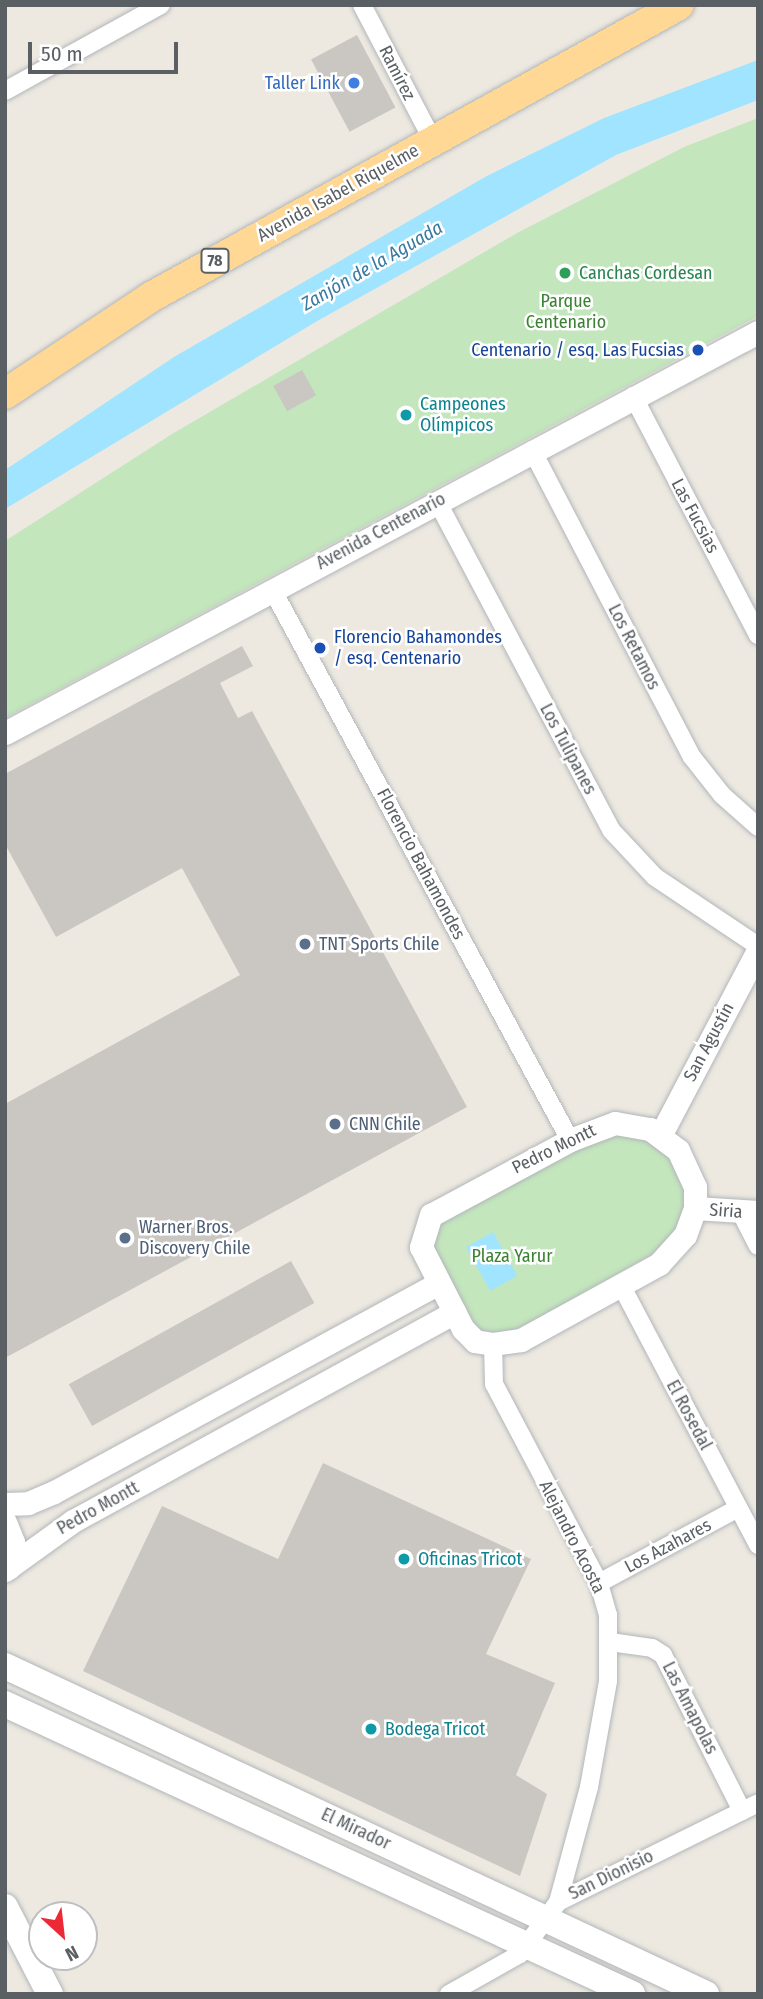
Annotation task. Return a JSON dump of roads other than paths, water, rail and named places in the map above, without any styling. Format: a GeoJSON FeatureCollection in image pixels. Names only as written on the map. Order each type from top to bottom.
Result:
{"type":"FeatureCollection","features":[{"type":"Feature","properties":{"kind":"highway","name":"Avenida Isabel Riquelme"},"geometry":{"type":"LineString","coordinates":[[5,394],[115,318],[680,5]]}},
{"type":"Feature","properties":{"kind":"main road","name":"El Mirador"},"geometry":{"type":"LineString","coordinates":[[5,1666],[350,1826],[553,1910],[706,1994]]}},
{"type":"Feature","properties":{"kind":"main road","name":"El Mirador"},"geometry":{"type":"LineString","coordinates":[[5,1704],[632,1994]]}},
{"type":"Feature","properties":{"kind":"main road"},"geometry":{"type":"LineString","coordinates":[[336,1857],[350,1826]]}},
{"type":"Feature","properties":{"kind":"main road"},"geometry":{"type":"LineString","coordinates":[[5,1907],[50,1994]]}},
{"type":"Feature","properties":{"kind":"street"},"geometry":{"type":"LineString","coordinates":[[5,91],[161,5]]}},
{"type":"Feature","properties":{"kind":"street","name":"Ramírez"},"geometry":{"type":"LineString","coordinates":[[362,5],[433,141]]}},
{"type":"Feature","properties":{"kind":"street","name":"Avenida Centenario"},"geometry":{"type":"LineString","coordinates":[[5,733],[633,396],[758,332]]}},
{"type":"Feature","properties":{"kind":"street","name":"Las Fucsias"},"geometry":{"type":"LineString","coordinates":[[633,396],[758,635]]}},
{"type":"Feature","properties":{"kind":"street","name":"Los Retamos"},"geometry":{"type":"LineString","coordinates":[[532,450],[692,757],[722,795],[758,827]]}},
{"type":"Feature","properties":{"kind":"street","name":"Los Tulipanes"},"geometry":{"type":"LineString","coordinates":[[438,501],[617,838],[673,891],[758,948]]}},
{"type":"Feature","properties":{"kind":"street","name":"Florencio Bahamondes"},"geometry":{"type":"LineString","coordinates":[[272,589],[570,1140]]}},
{"type":"Feature","properties":{"kind":"street","name":"San Agustín"},"geometry":{"type":"LineString","coordinates":[[661,1134],[758,948]]}},
{"type":"Feature","properties":{"kind":"street","name":"Pedro Montt"},"geometry":{"type":"LineString","coordinates":[[492,1345],[469,1336],[421,1247],[431,1215],[570,1140],[615,1123],[634,1124],[661,1134]]}},
{"type":"Feature","properties":{"kind":"street"},"geometry":{"type":"LineString","coordinates":[[492,1345],[521,1340],[659,1264],[675,1249],[695,1209],[690,1168],[661,1134]]}},
{"type":"Feature","properties":{"kind":"street","name":"Siria"},"geometry":{"type":"LineString","coordinates":[[695,1209],[749,1212]]}},
{"type":"Feature","properties":{"kind":"street"},"geometry":{"type":"LineString","coordinates":[[749,1212],[758,1246]]}},
{"type":"Feature","properties":{"kind":"street","name":"Pedro Montt"},"geometry":{"type":"LineString","coordinates":[[5,1504],[28,1503],[54,1492],[439,1283]]}},
{"type":"Feature","properties":{"kind":"street","name":"El Rosedal"},"geometry":{"type":"LineString","coordinates":[[621,1285],[758,1545]]}},
{"type":"Feature","properties":{"kind":"street","name":"Pedro Montt"},"geometry":{"type":"LineString","coordinates":[[7,1569],[73,1521],[454,1312]]}},
{"type":"Feature","properties":{"kind":"street","name":"Alejandro Acosta"},"geometry":{"type":"LineString","coordinates":[[492,1345],[492,1373],[499,1395],[598,1583],[608,1615],[610,1642],[589,1787],[553,1910]]}},
{"type":"Feature","properties":{"kind":"street","name":"Los Azahares"},"geometry":{"type":"LineString","coordinates":[[598,1583],[738,1508]]}},
{"type":"Feature","properties":{"kind":"street"},"geometry":{"type":"LineString","coordinates":[[5,1522],[13,1542],[7,1569]]}},
{"type":"Feature","properties":{"kind":"street","name":"Las Amapolas"},"geometry":{"type":"LineString","coordinates":[[610,1642],[652,1648],[663,1655],[750,1807]]}},
{"type":"Feature","properties":{"kind":"street","name":"San Dionisio"},"geometry":{"type":"LineString","coordinates":[[449,1994],[529,1946],[553,1910],[750,1807]]}},
{"type":"Feature","properties":{"kind":"water","name":"Zanjón de la Aguada"},"geometry":{"type":"Polygon","coordinates":[[[758,60],[758,100],[616,155],[319,320],[5,509],[5,470],[174,357],[485,177],[604,118],[758,60]]]}},
{"type":"Feature","properties":{"kind":"water"},"geometry":{"type":"Polygon","coordinates":[[[493,1232],[517,1276],[490,1291],[466,1247],[493,1232]]]}},
{"type":"Feature","properties":{"kind":"place","name":"Taller Link"},"geometry":{"type":"Point","coordinates":[354,83]}},
{"type":"Feature","properties":{"kind":"place","name":"Canchas Cordesan"},"geometry":{"type":"Point","coordinates":[565,273]}},
{"type":"Feature","properties":{"kind":"place","name":"Centenario / esq. Las Fucsias"},"geometry":{"type":"Point","coordinates":[698,350]}},
{"type":"Feature","properties":{"kind":"place","name":"Campeones Olímpicos"},"geometry":{"type":"Point","coordinates":[406,415]}},
{"type":"Feature","properties":{"kind":"place","name":"Florencio Bahamondes / esq. Centenario"},"geometry":{"type":"Point","coordinates":[320,648]}},
{"type":"Feature","properties":{"kind":"place","name":"TNT Sports Chile"},"geometry":{"type":"Point","coordinates":[305,944]}},
{"type":"Feature","properties":{"kind":"place","name":"CNN Chile"},"geometry":{"type":"Point","coordinates":[335,1124]}},
{"type":"Feature","properties":{"kind":"place","name":"Warner Bros. Discovery Chile"},"geometry":{"type":"Point","coordinates":[125,1238]}},
{"type":"Feature","properties":{"kind":"place","name":"Oficinas Tricot"},"geometry":{"type":"Point","coordinates":[404,1559]}},
{"type":"Feature","properties":{"kind":"place","name":"Bodega Tricot"},"geometry":{"type":"Point","coordinates":[371,1729]}},
{"type":"Feature","properties":{"kind":"park label","name":"Parque Centenario"},"geometry":{"type":"Point","coordinates":[566,312]}},
{"type":"Feature","properties":{"kind":"park label","name":"Plaza Yarur"},"geometry":{"type":"Point","coordinates":[512,1256]}}]}
